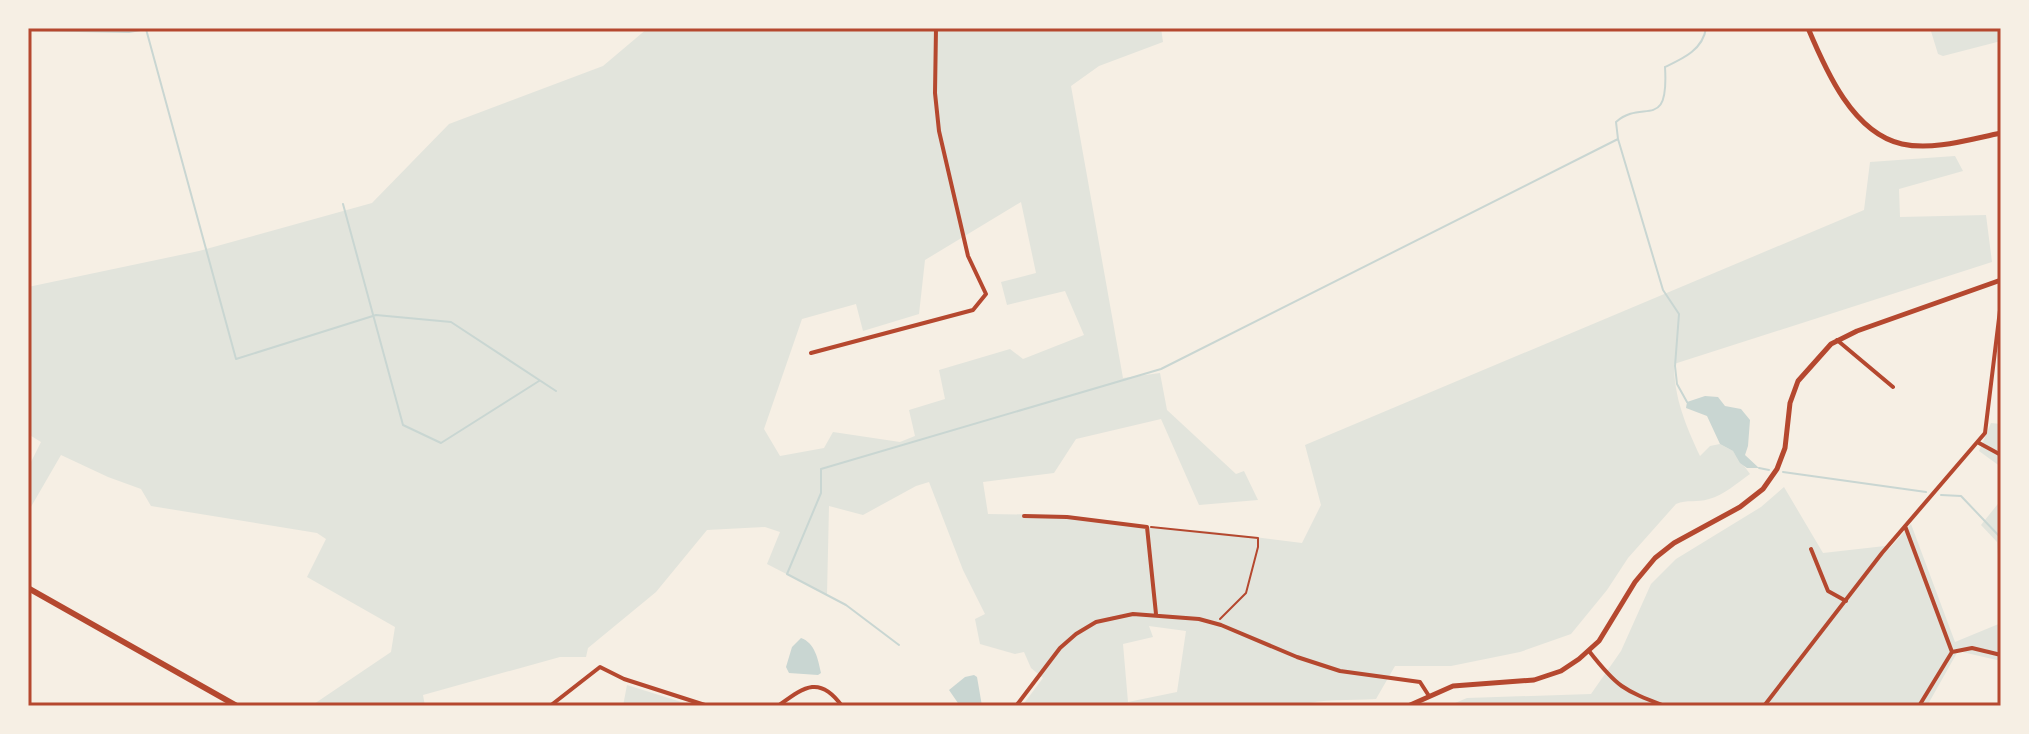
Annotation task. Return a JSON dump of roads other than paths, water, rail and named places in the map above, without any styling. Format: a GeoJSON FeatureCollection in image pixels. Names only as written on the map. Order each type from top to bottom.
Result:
{"type":"FeatureCollection","features":[{"type":"Feature","properties":{"kind":"main road"},"geometry":{"type":"LineString","coordinates":[[28,588],[237,706]]}},
{"type":"Feature","properties":{"kind":"street"},"geometry":{"type":"LineString","coordinates":[[811,353],[973,310],[986,294],[968,256],[939,131],[935,93],[936,28]]}},
{"type":"Feature","properties":{"kind":"street"},"geometry":{"type":"LineString","coordinates":[[1808,28],[1828,71],[1858,118],[1871,131],[1904,145],[2001,133]]}},
{"type":"Feature","properties":{"kind":"street"},"geometry":{"type":"LineString","coordinates":[[1408,706],[1467,683],[1534,680],[1561,671],[1589,651],[1607,630],[1635,582],[1655,558],[1674,543],[1740,507],[1763,489],[1782,459],[1788,434],[1790,403],[1798,381],[1822,353],[1837,340],[1857,331],[2001,280]]}},
{"type":"Feature","properties":{"kind":"street"},"geometry":{"type":"LineString","coordinates":[[1764,706],[1905,526],[1979,443],[1987,422],[2001,302]]}},
{"type":"Feature","properties":{"kind":"street"},"geometry":{"type":"LineString","coordinates":[[1837,340],[1893,387]]}},
{"type":"Feature","properties":{"kind":"street"},"geometry":{"type":"LineString","coordinates":[[1979,443],[2001,455]]}},
{"type":"Feature","properties":{"kind":"street"},"geometry":{"type":"LineString","coordinates":[[1024,516],[1067,517],[1147,527],[1156,614]]}},
{"type":"Feature","properties":{"kind":"street"},"geometry":{"type":"LineString","coordinates":[[1905,526],[1952,652]]}},
{"type":"Feature","properties":{"kind":"street"},"geometry":{"type":"LineString","coordinates":[[1811,549],[1828,591],[1846,601]]}},
{"type":"Feature","properties":{"kind":"street"},"geometry":{"type":"LineString","coordinates":[[1016,706],[1060,648],[1076,634],[1096,622],[1133,614],[1156,614],[1217,624],[1340,671],[1420,682],[1429,696]]}},
{"type":"Feature","properties":{"kind":"street"},"geometry":{"type":"LineString","coordinates":[[1919,706],[1952,652],[1972,648],[2001,655]]}},
{"type":"Feature","properties":{"kind":"street"},"geometry":{"type":"LineString","coordinates":[[1589,651],[1617,685],[1632,695],[1665,706]]}},
{"type":"Feature","properties":{"kind":"street"},"geometry":{"type":"LineString","coordinates":[[550,706],[600,667],[624,679],[708,706]]}},
{"type":"Feature","properties":{"kind":"street"},"geometry":{"type":"LineString","coordinates":[[778,706],[808,686],[830,692],[842,706]]}},
{"type":"Feature","properties":{"kind":"waterway"},"geometry":{"type":"LineString","coordinates":[[1687,402],[1677,384],[1675,366],[1679,314],[1663,290],[1618,139],[1616,122],[1626,115],[1658,107],[1663,100],[1665,67],[1696,48],[1706,28]]}},
{"type":"Feature","properties":{"kind":"waterway"},"geometry":{"type":"LineString","coordinates":[[28,30],[129,32],[146,29],[236,359],[376,315],[451,322],[556,391]]}},
{"type":"Feature","properties":{"kind":"waterway"},"geometry":{"type":"LineString","coordinates":[[899,645],[846,605],[787,574],[821,493],[821,469],[1161,369],[1618,139]]}},
{"type":"Feature","properties":{"kind":"waterway"},"geometry":{"type":"LineString","coordinates":[[343,204],[403,425],[441,443],[539,381]]}},
{"type":"Feature","properties":{"kind":"waterway"},"geometry":{"type":"LineString","coordinates":[[1759,468],[1769,470]]}},
{"type":"Feature","properties":{"kind":"waterway"},"geometry":{"type":"LineString","coordinates":[[1783,472],[1926,492]]}},
{"type":"Feature","properties":{"kind":"waterway"},"geometry":{"type":"LineString","coordinates":[[1941,495],[1961,496],[2001,538]]}}]}
